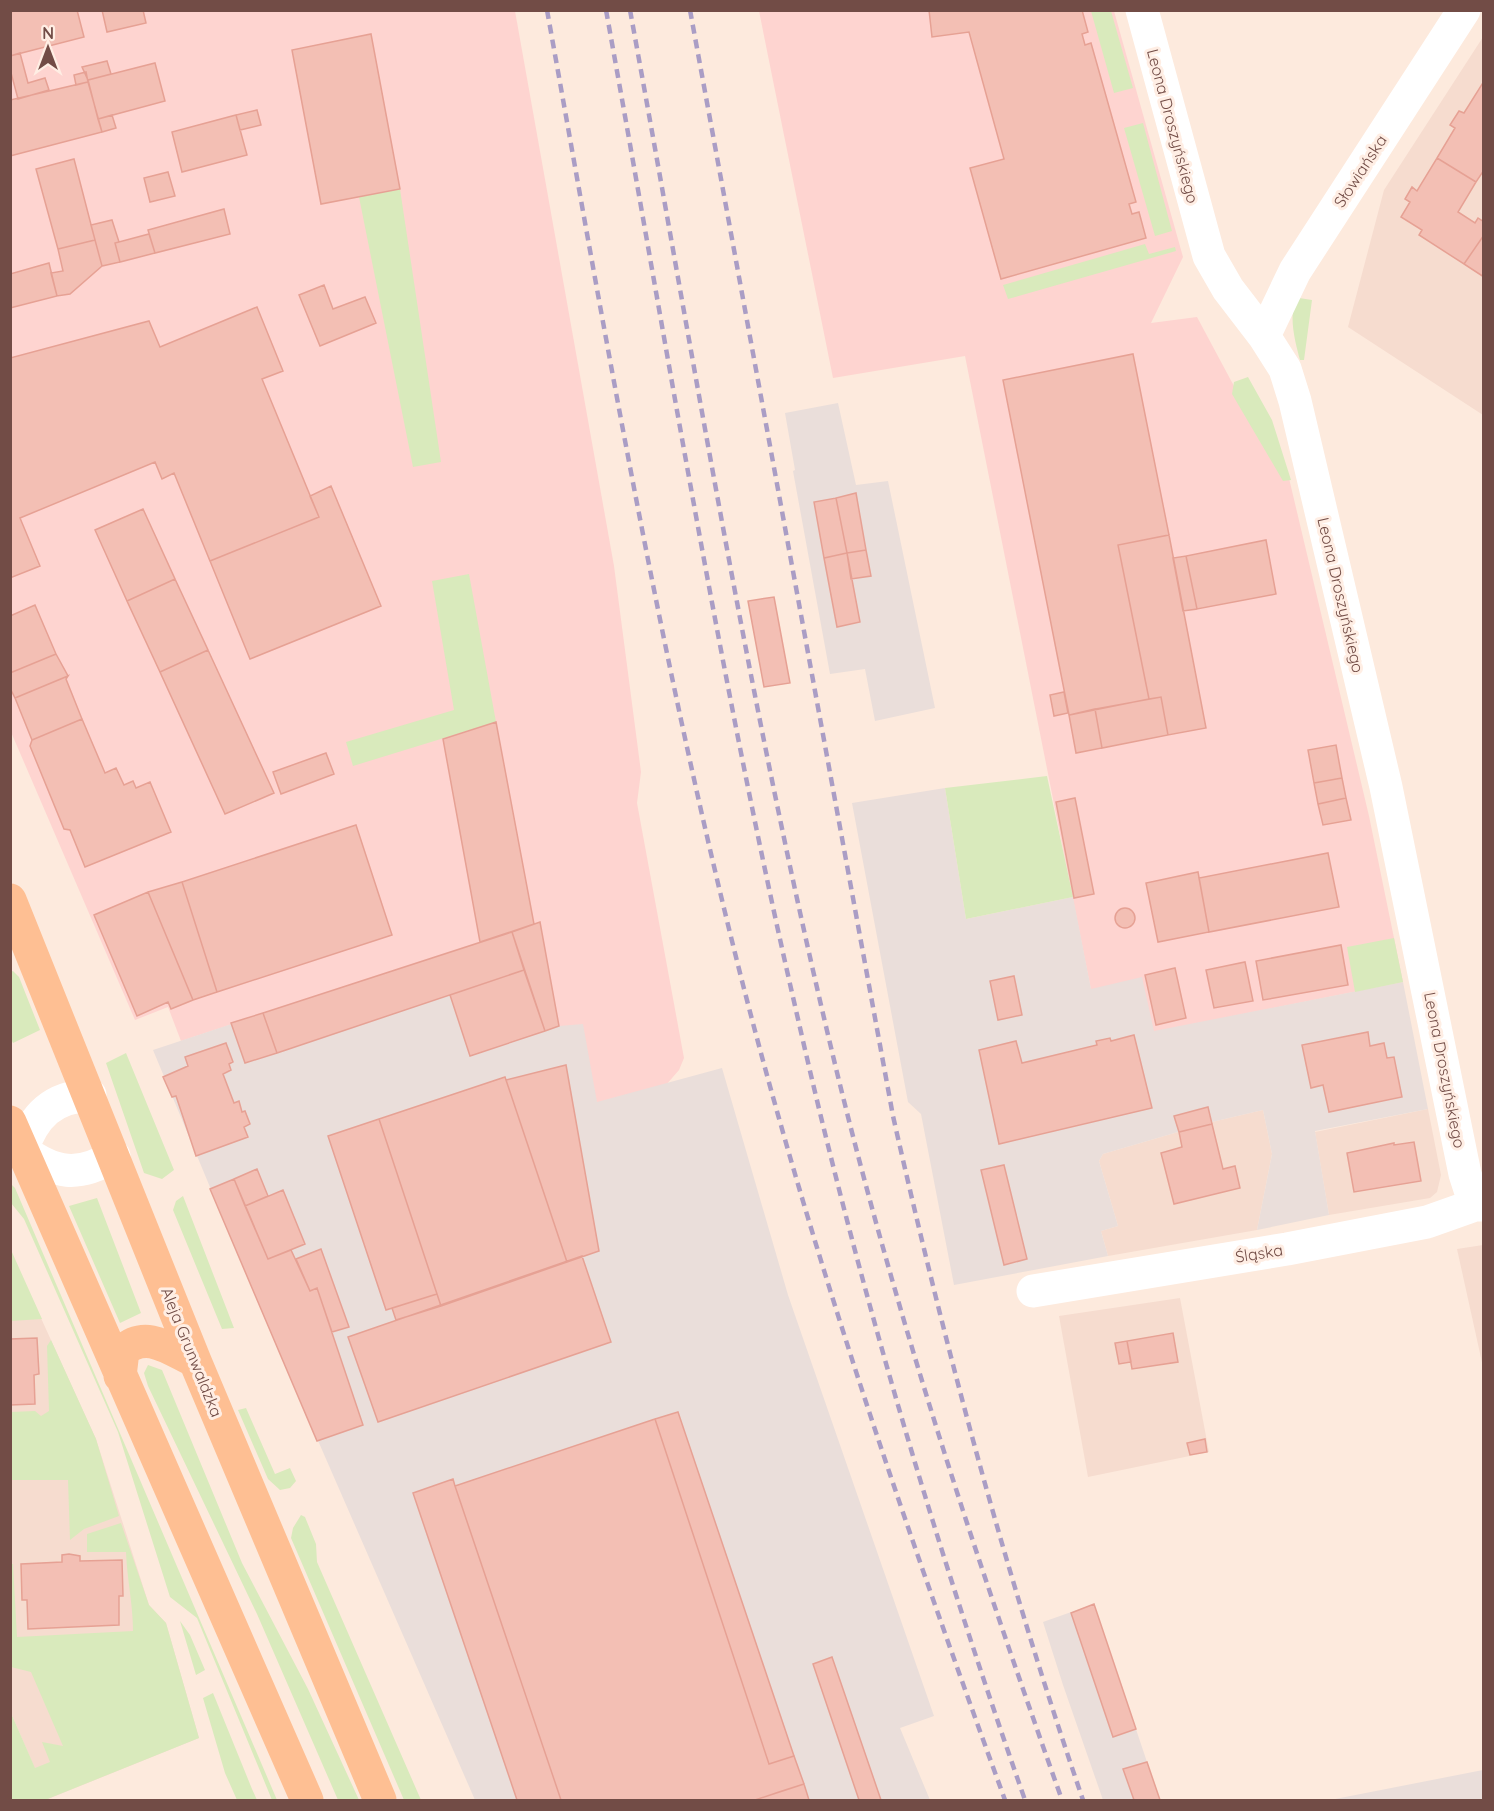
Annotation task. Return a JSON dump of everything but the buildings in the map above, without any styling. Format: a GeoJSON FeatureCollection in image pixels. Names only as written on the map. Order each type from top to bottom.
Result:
{"type":"FeatureCollection","features":[{"type":"Feature","properties":{"kind":"main road","name":"Aleja Grunwaldzka"},"geometry":{"type":"LineString","coordinates":[[14,927],[90,1095],[195,1361],[380,1800]]}},
{"type":"Feature","properties":{"kind":"main road"},"geometry":{"type":"LineString","coordinates":[[14,1142],[307,1800]]}},
{"type":"Feature","properties":{"kind":"main road"},"geometry":{"type":"LineString","coordinates":[[120,1376],[123,1351],[141,1340],[152,1341],[195,1361]]}},
{"type":"Feature","properties":{"kind":"street","name":"Leona Droszyńskiego"},"geometry":{"type":"LineString","coordinates":[[1142,10],[1209,256],[1228,289],[1264,336],[1285,369],[1386,787],[1466,1174],[1479,1205]]}},
{"type":"Feature","properties":{"kind":"street","name":"Słowiańska"},"geometry":{"type":"LineString","coordinates":[[1264,336],[1295,271],[1464,10]]}},
{"type":"Feature","properties":{"kind":"street"},"geometry":{"type":"LineString","coordinates":[[90,1095],[74,1096],[45,1108],[14,1142],[50,1167],[67,1171],[96,1168],[114,1156]]}},
{"type":"Feature","properties":{"kind":"street","name":"Śląska"},"geometry":{"type":"LineString","coordinates":[[1032,1291],[1287,1249],[1426,1222],[1479,1205]]}},
{"type":"Feature","properties":{"kind":"shaded area"},"geometry":{"type":"Polygon","coordinates":[[[18,10],[515,11],[614,566],[641,772],[637,803],[684,1058],[679,1070],[666,1085],[597,1103],[559,1026],[540,923],[181,1041],[168,1007],[135,1020],[11,732],[10,12],[18,10]]]}},
{"type":"Feature","properties":{"kind":"shaded area"},"geometry":{"type":"Polygon","coordinates":[[[759,11],[1114,11],[1183,257],[1151,323],[1197,317],[1235,388],[1288,474],[1369,816],[1403,982],[1154,1032],[1091,990],[965,356],[833,378],[759,11]]]}},
{"type":"Feature","properties":{"kind":"shaded area"},"geometry":{"type":"Polygon","coordinates":[[[1483,37],[1483,415],[1348,327],[1384,190],[1483,37]]]}},
{"type":"Feature","properties":{"kind":"shaded area"},"geometry":{"type":"Polygon","coordinates":[[[838,403],[856,485],[888,481],[935,708],[875,721],[865,669],[830,674],[793,471],[795,470],[785,413],[838,403]]]}},
{"type":"Feature","properties":{"kind":"shaded area"},"geometry":{"type":"Polygon","coordinates":[[[945,788],[966,919],[1073,897],[1091,989],[1142,977],[1154,1031],[1403,982],[1428,1109],[1315,1131],[1329,1215],[1257,1230],[1272,1154],[1263,1110],[1212,1122],[1103,1154],[1099,1161],[1118,1226],[1101,1231],[1108,1256],[954,1285],[921,1114],[908,1102],[852,803],[945,788]]]}},
{"type":"Feature","properties":{"kind":"shaded area"},"geometry":{"type":"Polygon","coordinates":[[[540,922],[559,1026],[583,1024],[597,1102],[722,1068],[788,1295],[934,1716],[900,1728],[930,1800],[475,1800],[264,1317],[153,1050],[540,922]]]}},
{"type":"Feature","properties":{"kind":"shaded area"},"geometry":{"type":"Polygon","coordinates":[[[1428,1109],[1441,1175],[1437,1192],[1430,1198],[1329,1215],[1315,1132],[1428,1109]]]}},
{"type":"Feature","properties":{"kind":"shaded area"},"geometry":{"type":"Polygon","coordinates":[[[1263,1110],[1272,1154],[1257,1230],[1108,1256],[1101,1231],[1118,1226],[1099,1161],[1103,1154],[1212,1122],[1263,1110]]]}},
{"type":"Feature","properties":{"kind":"shaded area"},"geometry":{"type":"Polygon","coordinates":[[[1484,1245],[1483,1367],[1457,1249],[1484,1245]]]}},
{"type":"Feature","properties":{"kind":"shaded area"},"geometry":{"type":"Polygon","coordinates":[[[10,1250],[96,1439],[149,1605],[166,1623],[199,1738],[48,1799],[11,1713],[10,1250]]]}},
{"type":"Feature","properties":{"kind":"shaded area"},"geometry":{"type":"Polygon","coordinates":[[[1180,1298],[1209,1452],[1088,1477],[1059,1316],[1180,1298]]]}},
{"type":"Feature","properties":{"kind":"shaded area"},"geometry":{"type":"Polygon","coordinates":[[[1094,1604],[1160,1800],[1103,1800],[1063,1685],[1043,1622],[1094,1604]]]}},
{"type":"Feature","properties":{"kind":"shaded area"},"geometry":{"type":"Polygon","coordinates":[[[1483,1770],[1483,1800],[1330,1800],[1483,1770]]]}},
{"type":"Feature","properties":{"kind":"green space"},"geometry":{"type":"Polygon","coordinates":[[[1091,11],[1111,11],[1133,88],[1114,93],[1091,11]]]}},
{"type":"Feature","properties":{"kind":"green space"},"geometry":{"type":"Polygon","coordinates":[[[1143,123],[1172,231],[1155,236],[1124,128],[1143,123]]]}},
{"type":"Feature","properties":{"kind":"green space"},"geometry":{"type":"Polygon","coordinates":[[[400,189],[441,462],[413,467],[359,197],[400,189]]]}},
{"type":"Feature","properties":{"kind":"green space"},"geometry":{"type":"Polygon","coordinates":[[[1145,244],[1149,254],[1175,247],[1176,251],[1008,299],[1003,285],[1145,244]]]}},
{"type":"Feature","properties":{"kind":"green space"},"geometry":{"type":"Polygon","coordinates":[[[1299,298],[1312,300],[1304,360],[1300,360],[1293,328],[1293,311],[1299,298]]]}},
{"type":"Feature","properties":{"kind":"green space"},"geometry":{"type":"Polygon","coordinates":[[[1248,377],[1272,420],[1291,480],[1283,481],[1232,394],[1234,382],[1248,377]]]}},
{"type":"Feature","properties":{"kind":"green space"},"geometry":{"type":"Polygon","coordinates":[[[469,574],[496,722],[353,766],[346,742],[454,710],[432,581],[469,574]]]}},
{"type":"Feature","properties":{"kind":"green space"},"geometry":{"type":"Polygon","coordinates":[[[1047,776],[1073,897],[966,919],[945,788],[1047,776]]]}},
{"type":"Feature","properties":{"kind":"green space"},"geometry":{"type":"Polygon","coordinates":[[[1394,938],[1403,982],[1355,992],[1347,947],[1394,938]]]}},
{"type":"Feature","properties":{"kind":"green space"},"geometry":{"type":"Polygon","coordinates":[[[13,971],[19,977],[40,1030],[13,1043],[10,1037],[10,972],[13,971]]]}},
{"type":"Feature","properties":{"kind":"green space"},"geometry":{"type":"Polygon","coordinates":[[[126,1053],[174,1170],[162,1179],[144,1173],[106,1063],[126,1053]]]}},
{"type":"Feature","properties":{"kind":"green space"},"geometry":{"type":"Polygon","coordinates":[[[10,1183],[15,1188],[277,1800],[272,1800],[197,1618],[170,1597],[118,1432],[24,1219],[11,1203],[10,1183]]]}},
{"type":"Feature","properties":{"kind":"green space"},"geometry":{"type":"Polygon","coordinates":[[[183,1196],[234,1328],[222,1329],[173,1210],[176,1201],[183,1196]]]}},
{"type":"Feature","properties":{"kind":"green space"},"geometry":{"type":"Polygon","coordinates":[[[97,1198],[141,1313],[120,1323],[69,1206],[97,1198]]]}},
{"type":"Feature","properties":{"kind":"green space"},"geometry":{"type":"Polygon","coordinates":[[[11,1250],[42,1319],[11,1321],[11,1250]]]}},
{"type":"Feature","properties":{"kind":"green space"},"geometry":{"type":"Polygon","coordinates":[[[51,1340],[96,1439],[119,1516],[84,1529],[70,1540],[68,1480],[11,1480],[11,1412],[35,1411],[41,1416],[49,1411],[47,1346],[51,1340]]]}},
{"type":"Feature","properties":{"kind":"green space"},"geometry":{"type":"Polygon","coordinates":[[[148,1365],[162,1370],[242,1563],[308,1689],[359,1800],[338,1800],[257,1614],[148,1386],[144,1373],[148,1365]]]}},
{"type":"Feature","properties":{"kind":"green space"},"geometry":{"type":"Polygon","coordinates":[[[246,1408],[275,1474],[290,1468],[296,1481],[290,1488],[280,1490],[268,1479],[238,1410],[246,1408]]]}},
{"type":"Feature","properties":{"kind":"green space"},"geometry":{"type":"Polygon","coordinates":[[[301,1515],[305,1517],[316,1544],[317,1562],[421,1800],[404,1800],[291,1538],[293,1528],[301,1515]]]}},
{"type":"Feature","properties":{"kind":"green space"},"geometry":{"type":"Polygon","coordinates":[[[121,1523],[149,1605],[166,1623],[199,1738],[45,1800],[11,1800],[11,1713],[35,1768],[50,1762],[42,1742],[63,1746],[31,1672],[11,1667],[11,1564],[13,1564],[17,1637],[133,1631],[126,1552],[87,1552],[87,1534],[121,1523]]]}},
{"type":"Feature","properties":{"kind":"green space"},"geometry":{"type":"Polygon","coordinates":[[[180,1621],[190,1635],[205,1670],[196,1675],[180,1621]]]}},
{"type":"Feature","properties":{"kind":"green space"},"geometry":{"type":"Polygon","coordinates":[[[213,1693],[257,1800],[237,1800],[225,1773],[203,1698],[213,1693]]]}},
{"type":"Feature","properties":{"kind":"railway"},"geometry":{"type":"LineString","coordinates":[[547,10],[610,361],[655,594],[732,941],[791,1159],[857,1374],[929,1588],[1005,1800]]}},
{"type":"Feature","properties":{"kind":"railway"},"geometry":{"type":"LineString","coordinates":[[606,10],[719,642],[770,894],[821,1118],[872,1315],[929,1510],[1025,1800]]}},
{"type":"Feature","properties":{"kind":"railway"},"geometry":{"type":"LineString","coordinates":[[630,10],[747,655],[829,1039],[879,1232],[935,1423],[965,1518],[1062,1800]]}},
{"type":"Feature","properties":{"kind":"railway"},"geometry":{"type":"LineString","coordinates":[[690,10],[893,1116],[934,1289],[979,1461],[1028,1631],[1083,1800]]}}]}
